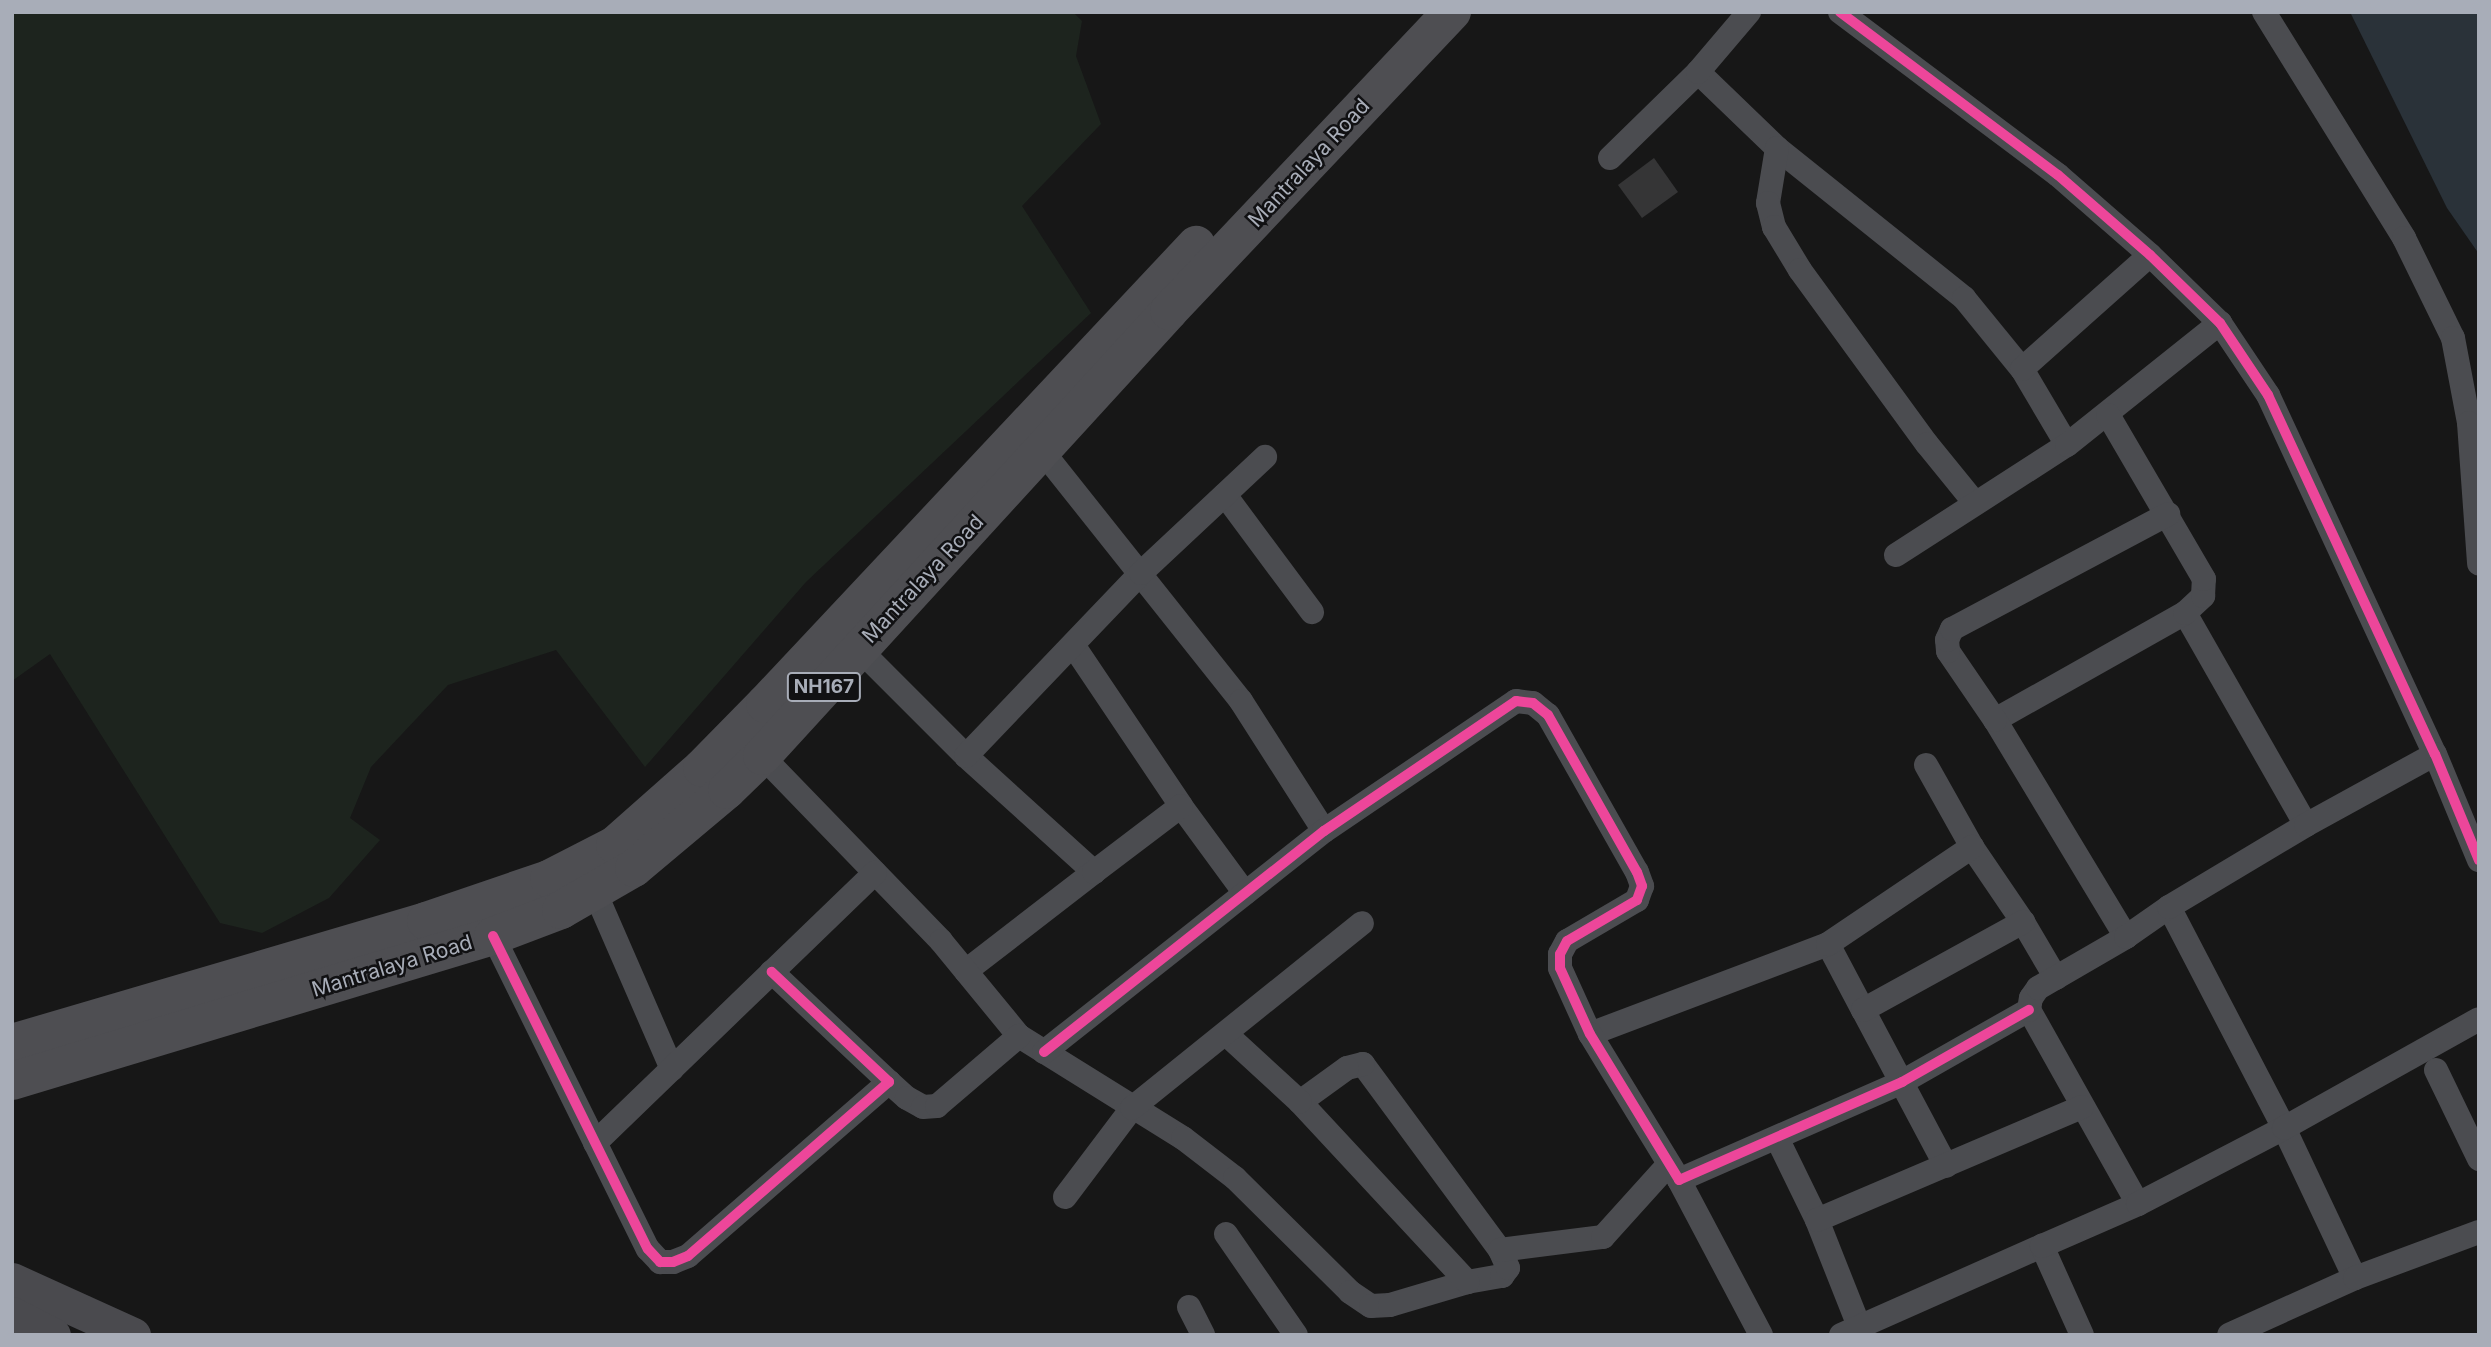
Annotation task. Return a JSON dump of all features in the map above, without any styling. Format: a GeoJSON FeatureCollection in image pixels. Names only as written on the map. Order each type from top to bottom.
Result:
{"type":"FeatureCollection","features":[{"type":"Feature","properties":{"kind":"highway","name":"NH167"},"geometry":{"type":"LineString","coordinates":[[12,1043],[426,921],[549,879],[615,845],[702,768],[765,705],[960,493],[1417,12]]}},
{"type":"Feature","properties":{"kind":"highway","name":"Mantralaya Road"},"geometry":{"type":"LineString","coordinates":[[12,1081],[493,936],[561,910],[634,868],[762,756],[1170,312],[1451,12]]}},
{"type":"Feature","properties":{"kind":"main road"},"geometry":{"type":"LineString","coordinates":[[12,1280],[133,1335]]}},
{"type":"Feature","properties":{"kind":"main road"},"geometry":{"type":"LineString","coordinates":[[12,1314],[53,1335]]}},
{"type":"Feature","properties":{"kind":"street"},"geometry":{"type":"LineString","coordinates":[[1610,158],[1698,72],[1749,12]]}},
{"type":"Feature","properties":{"kind":"street"},"geometry":{"type":"LineString","coordinates":[[1840,12],[2058,175],[2150,255],[2220,323],[2268,395],[2435,754],[2479,860]]}},
{"type":"Feature","properties":{"kind":"street"},"geometry":{"type":"LineString","coordinates":[[2264,12],[2404,238],[2453,338],[2469,423],[2479,564]]}},
{"type":"Feature","properties":{"kind":"street"},"geometry":{"type":"LineString","coordinates":[[1698,72],[1777,149],[1964,298],[2022,369],[2067,445]]}},
{"type":"Feature","properties":{"kind":"street"},"geometry":{"type":"LineString","coordinates":[[1777,149],[1768,203],[1774,227],[1800,270],[1927,444],[1975,503]]}},
{"type":"Feature","properties":{"kind":"street"},"geometry":{"type":"LineString","coordinates":[[2022,369],[2150,255]]}},
{"type":"Feature","properties":{"kind":"street"},"geometry":{"type":"LineString","coordinates":[[1896,555],[2067,445],[2108,415],[2220,323]]}},
{"type":"Feature","properties":{"kind":"street"},"geometry":{"type":"LineString","coordinates":[[1995,720],[2185,613],[2203,596],[2204,579],[2108,415]]}},
{"type":"Feature","properties":{"kind":"street"},"geometry":{"type":"LineString","coordinates":[[1043,452],[1241,701],[1324,831]]}},
{"type":"Feature","properties":{"kind":"street"},"geometry":{"type":"LineString","coordinates":[[966,756],[1141,573],[1265,457]]}},
{"type":"Feature","properties":{"kind":"street"},"geometry":{"type":"LineString","coordinates":[[1225,495],[1312,612]]}},
{"type":"Feature","properties":{"kind":"street"},"geometry":{"type":"LineString","coordinates":[[2126,937],[1995,720],[1948,651],[1947,640],[1952,629],[2168,514]]}},
{"type":"Feature","properties":{"kind":"street"},"geometry":{"type":"LineString","coordinates":[[2185,613],[2306,825]]}},
{"type":"Feature","properties":{"kind":"street"},"geometry":{"type":"LineString","coordinates":[[1073,645],[1181,806],[1245,893]]}},
{"type":"Feature","properties":{"kind":"street"},"geometry":{"type":"LineString","coordinates":[[859,648],[966,756],[1094,872]]}},
{"type":"Feature","properties":{"kind":"street"},"geometry":{"type":"LineString","coordinates":[[1044,1052],[1324,831],[1516,701],[1533,703],[1548,715],[1637,872],[1642,886],[1637,900],[1567,941],[1560,954],[1560,968],[1590,1034],[1674,1172],[1761,1335]]}},
{"type":"Feature","properties":{"kind":"street"},"geometry":{"type":"LineString","coordinates":[[2138,1204],[2081,1107],[2029,1010],[2031,998],[2038,988],[2126,937],[2169,906],[2306,825],[2435,754]]}},
{"type":"Feature","properties":{"kind":"street"},"geometry":{"type":"LineString","coordinates":[[762,756],[966,971],[1018,1036],[1183,1138],[1235,1178],[1350,1292],[1371,1306],[1390,1305],[1468,1282],[1502,1276],[1508,1268],[1500,1250],[1363,1064],[1347,1068],[1300,1102]]}},
{"type":"Feature","properties":{"kind":"street"},"geometry":{"type":"LineString","coordinates":[[1926,765],[1972,848],[2023,922],[2056,978]]}},
{"type":"Feature","properties":{"kind":"street"},"geometry":{"type":"LineString","coordinates":[[966,971],[1181,806]]}},
{"type":"Feature","properties":{"kind":"street"},"geometry":{"type":"LineString","coordinates":[[1590,1034],[1828,944],[1972,848]]}},
{"type":"Feature","properties":{"kind":"street"},"geometry":{"type":"LineString","coordinates":[[595,1143],[875,873]]}},
{"type":"Feature","properties":{"kind":"street"},"geometry":{"type":"LineString","coordinates":[[595,892],[672,1069]]}},
{"type":"Feature","properties":{"kind":"street"},"geometry":{"type":"LineString","coordinates":[[2169,906],[2284,1128],[2355,1278]]}},
{"type":"Feature","properties":{"kind":"street"},"geometry":{"type":"LineString","coordinates":[[1863,1010],[2023,922]]}},
{"type":"Feature","properties":{"kind":"street"},"geometry":{"type":"LineString","coordinates":[[1065,1197],[1132,1108],[1362,923]]}},
{"type":"Feature","properties":{"kind":"street"},"geometry":{"type":"LineString","coordinates":[[493,936],[648,1249],[660,1262],[673,1262],[688,1256],[890,1082]]}},
{"type":"Feature","properties":{"kind":"street"},"geometry":{"type":"LineString","coordinates":[[1828,944],[1945,1166]]}},
{"type":"Feature","properties":{"kind":"street"},"geometry":{"type":"LineString","coordinates":[[772,972],[907,1098],[923,1107],[937,1106],[1018,1036]]}},
{"type":"Feature","properties":{"kind":"street"},"geometry":{"type":"LineString","coordinates":[[1500,1250],[1603,1237],[1674,1172],[1777,1138],[1902,1082],[2029,1010]]}},
{"type":"Feature","properties":{"kind":"street"},"geometry":{"type":"LineString","coordinates":[[1777,1138],[1817,1220],[1850,1331],[2138,1204],[2284,1128],[2479,1019]]}},
{"type":"Feature","properties":{"kind":"street"},"geometry":{"type":"LineString","coordinates":[[1226,1034],[1300,1102],[1468,1282]]}},
{"type":"Feature","properties":{"kind":"street"},"geometry":{"type":"LineString","coordinates":[[2436,1070],[2479,1159]]}},
{"type":"Feature","properties":{"kind":"street"},"geometry":{"type":"LineString","coordinates":[[1817,1220],[2081,1107]]}},
{"type":"Feature","properties":{"kind":"street"},"geometry":{"type":"LineString","coordinates":[[2230,1335],[2355,1278],[2479,1232]]}},
{"type":"Feature","properties":{"kind":"street"},"geometry":{"type":"LineString","coordinates":[[1226,1234],[1296,1335]]}},
{"type":"Feature","properties":{"kind":"street"},"geometry":{"type":"LineString","coordinates":[[2042,1246],[2082,1335]]}},
{"type":"Feature","properties":{"kind":"street"},"geometry":{"type":"LineString","coordinates":[[1189,1307],[1203,1335]]}},
{"type":"Feature","properties":{"kind":"shaded area"},"geometry":{"type":"Polygon","coordinates":[[[12,12],[1073,12],[1082,21],[1076,56],[1101,124],[1022,206],[1091,313],[806,582],[645,767],[556,650],[448,685],[371,767],[350,818],[380,840],[329,898],[262,933],[220,923],[50,654],[12,681],[12,12]]]}},
{"type":"Feature","properties":{"kind":"shaded area"},"geometry":{"type":"Polygon","coordinates":[[[2350,12],[2479,12],[2479,254],[2447,208],[2350,12]]]}},
{"type":"Feature","properties":{"kind":"building"},"geometry":{"type":"Polygon","coordinates":[[[1654,158],[1678,192],[1642,218],[1618,185],[1654,158]]]}},
{"type":"Feature","properties":{"kind":"cycle path"},"geometry":{"type":"LineString","coordinates":[[1840,12],[2058,175],[2150,255],[2220,323],[2268,395],[2435,754],[2479,860]]}},
{"type":"Feature","properties":{"kind":"cycle path"},"geometry":{"type":"LineString","coordinates":[[1044,1052],[1324,831],[1516,701],[1533,703],[1548,715],[1637,872],[1642,886],[1637,900],[1567,941],[1560,954],[1560,968],[1590,1034],[1679,1180],[1902,1082],[2029,1010]]}},
{"type":"Feature","properties":{"kind":"cycle path"},"geometry":{"type":"LineString","coordinates":[[493,936],[648,1249],[660,1262],[673,1262],[688,1256],[889,1082],[772,972]]}}]}
